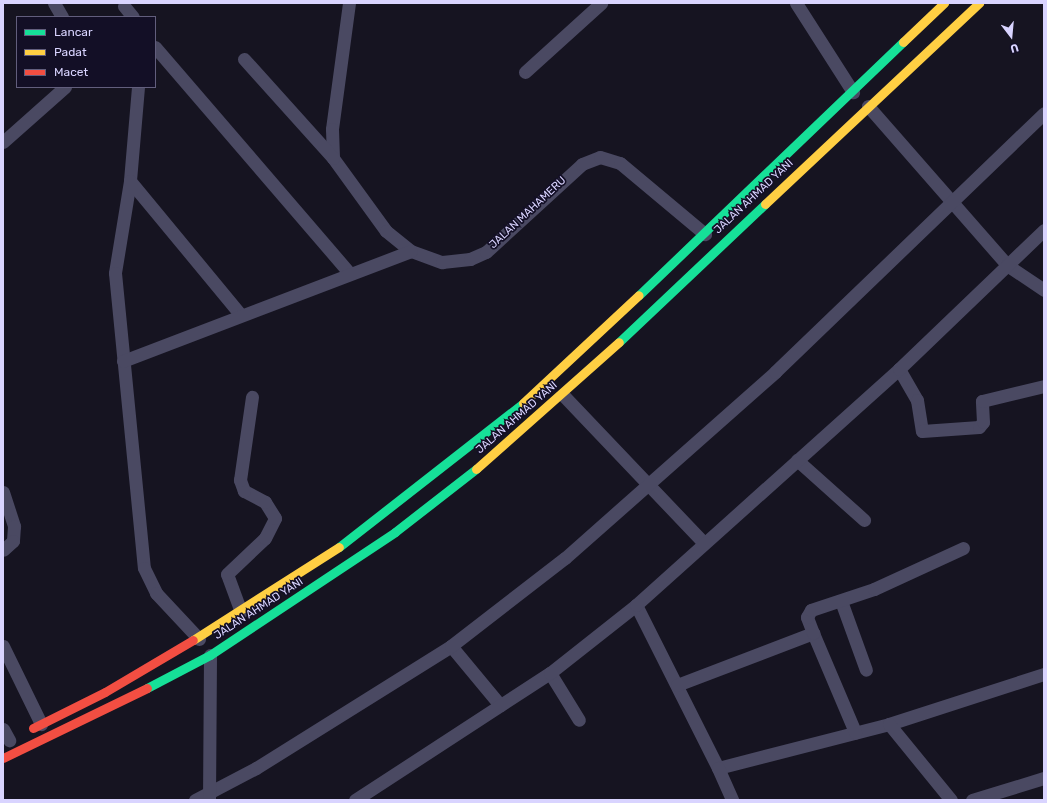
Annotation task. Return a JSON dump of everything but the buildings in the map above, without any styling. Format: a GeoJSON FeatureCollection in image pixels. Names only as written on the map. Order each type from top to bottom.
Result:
{"type":"FeatureCollection","features":[{"type":"Feature","properties":{"kind":"highway","name":"JALAN AHMAD YANI"},"geometry":{"type":"LineString","coordinates":[[5,737],[41,724],[199,639],[341,545],[500,424],[705,234],[944,3]]}},
{"type":"Feature","properties":{"kind":"highway","name":"JALAN AHMAD YANI"},"geometry":{"type":"LineString","coordinates":[[3,758],[99,714],[210,655],[395,532],[465,478],[563,394],[979,3]]}},
{"type":"Feature","properties":{"kind":"highway"},"geometry":{"type":"LineString","coordinates":[[199,639],[210,655]]}},
{"type":"Feature","properties":{"kind":"street"},"geometry":{"type":"LineString","coordinates":[[54,3],[61,16]]}},
{"type":"Feature","properties":{"kind":"street"},"geometry":{"type":"LineString","coordinates":[[333,158],[332,129],[349,3]]}},
{"type":"Feature","properties":{"kind":"street"},"geometry":{"type":"LineString","coordinates":[[525,72],[601,3]]}},
{"type":"Feature","properties":{"kind":"street"},"geometry":{"type":"LineString","coordinates":[[796,3],[853,92]]}},
{"type":"Feature","properties":{"kind":"street"},"geometry":{"type":"LineString","coordinates":[[124,6],[132,16]]}},
{"type":"Feature","properties":{"kind":"street"},"geometry":{"type":"LineString","coordinates":[[156,47],[350,274]]}},
{"type":"Feature","properties":{"kind":"street","name":"JALAN MAHAMERU"},"geometry":{"type":"LineString","coordinates":[[244,59],[333,158],[386,231],[411,251],[442,262],[470,259],[486,252],[582,164],[600,157],[620,163],[705,234]]}},
{"type":"Feature","properties":{"kind":"street"},"geometry":{"type":"LineString","coordinates":[[3,142],[64,88]]}},
{"type":"Feature","properties":{"kind":"street"},"geometry":{"type":"LineString","coordinates":[[138,88],[130,181],[115,273],[144,568],[156,593],[199,639]]}},
{"type":"Feature","properties":{"kind":"street"},"geometry":{"type":"LineString","coordinates":[[868,106],[950,203],[1007,265],[1044,290]]}},
{"type":"Feature","properties":{"kind":"street"},"geometry":{"type":"LineString","coordinates":[[196,800],[209,797],[451,646],[565,558],[651,485],[775,372],[1044,113]]}},
{"type":"Feature","properties":{"kind":"street"},"geometry":{"type":"LineString","coordinates":[[130,181],[241,315]]}},
{"type":"Feature","properties":{"kind":"street"},"geometry":{"type":"LineString","coordinates":[[355,800],[550,673],[636,605],[703,542],[899,369],[1044,230]]}},
{"type":"Feature","properties":{"kind":"street"},"geometry":{"type":"LineString","coordinates":[[123,361],[411,251]]}},
{"type":"Feature","properties":{"kind":"street"},"geometry":{"type":"LineString","coordinates":[[899,369],[917,400],[922,431],[979,427],[983,422],[982,401],[1044,386]]}},
{"type":"Feature","properties":{"kind":"street"},"geometry":{"type":"LineString","coordinates":[[563,394],[651,485],[703,542]]}},
{"type":"Feature","properties":{"kind":"street"},"geometry":{"type":"LineString","coordinates":[[241,612],[227,574],[265,538],[275,518],[266,502],[244,491],[240,480],[252,397]]}},
{"type":"Feature","properties":{"kind":"street"},"geometry":{"type":"LineString","coordinates":[[797,460],[864,520]]}},
{"type":"Feature","properties":{"kind":"street"},"geometry":{"type":"LineString","coordinates":[[3,492],[14,526],[13,541],[3,550]]}},
{"type":"Feature","properties":{"kind":"street"},"geometry":{"type":"LineString","coordinates":[[855,732],[812,633],[809,612],[841,601],[963,548]]}},
{"type":"Feature","properties":{"kind":"street"},"geometry":{"type":"LineString","coordinates":[[841,601],[866,670]]}},
{"type":"Feature","properties":{"kind":"street"},"geometry":{"type":"LineString","coordinates":[[636,605],[718,768],[732,800]]}},
{"type":"Feature","properties":{"kind":"street"},"geometry":{"type":"LineString","coordinates":[[677,685],[812,633]]}},
{"type":"Feature","properties":{"kind":"street"},"geometry":{"type":"LineString","coordinates":[[3,646],[41,724]]}},
{"type":"Feature","properties":{"kind":"street"},"geometry":{"type":"LineString","coordinates":[[451,646],[500,705]]}},
{"type":"Feature","properties":{"kind":"street"},"geometry":{"type":"LineString","coordinates":[[209,797],[210,655]]}},
{"type":"Feature","properties":{"kind":"street"},"geometry":{"type":"LineString","coordinates":[[550,673],[579,720]]}},
{"type":"Feature","properties":{"kind":"street"},"geometry":{"type":"LineString","coordinates":[[718,768],[890,724],[1044,674]]}},
{"type":"Feature","properties":{"kind":"street"},"geometry":{"type":"LineString","coordinates":[[890,724],[951,800]]}},
{"type":"Feature","properties":{"kind":"street"},"geometry":{"type":"LineString","coordinates":[[972,800],[1044,778]]}},
{"type":"Feature","properties":{"kind":"traffic: fast"},"geometry":{"type":"LineString","coordinates":[[639,295],[903,42]]}},
{"type":"Feature","properties":{"kind":"traffic: fast"},"geometry":{"type":"LineString","coordinates":[[619,342],[765,204]]}},
{"type":"Feature","properties":{"kind":"traffic: fast"},"geometry":{"type":"LineString","coordinates":[[339,547],[523,403]]}},
{"type":"Feature","properties":{"kind":"traffic: fast"},"geometry":{"type":"LineString","coordinates":[[147,688],[210,655],[395,532],[476,469]]}},
{"type":"Feature","properties":{"kind":"traffic: slow"},"geometry":{"type":"LineString","coordinates":[[903,42],[944,3]]}},
{"type":"Feature","properties":{"kind":"traffic: slow"},"geometry":{"type":"LineString","coordinates":[[765,204],[979,3]]}},
{"type":"Feature","properties":{"kind":"traffic: slow"},"geometry":{"type":"LineString","coordinates":[[523,403],[639,295]]}},
{"type":"Feature","properties":{"kind":"traffic: slow"},"geometry":{"type":"LineString","coordinates":[[476,469],[619,342]]}},
{"type":"Feature","properties":{"kind":"traffic: slow"},"geometry":{"type":"LineString","coordinates":[[193,640],[339,547]]}},
{"type":"Feature","properties":{"kind":"traffic: jam"},"geometry":{"type":"LineString","coordinates":[[33,728],[105,692],[193,640]]}},
{"type":"Feature","properties":{"kind":"traffic: jam"},"geometry":{"type":"LineString","coordinates":[[3,758],[147,688]]}}]}
